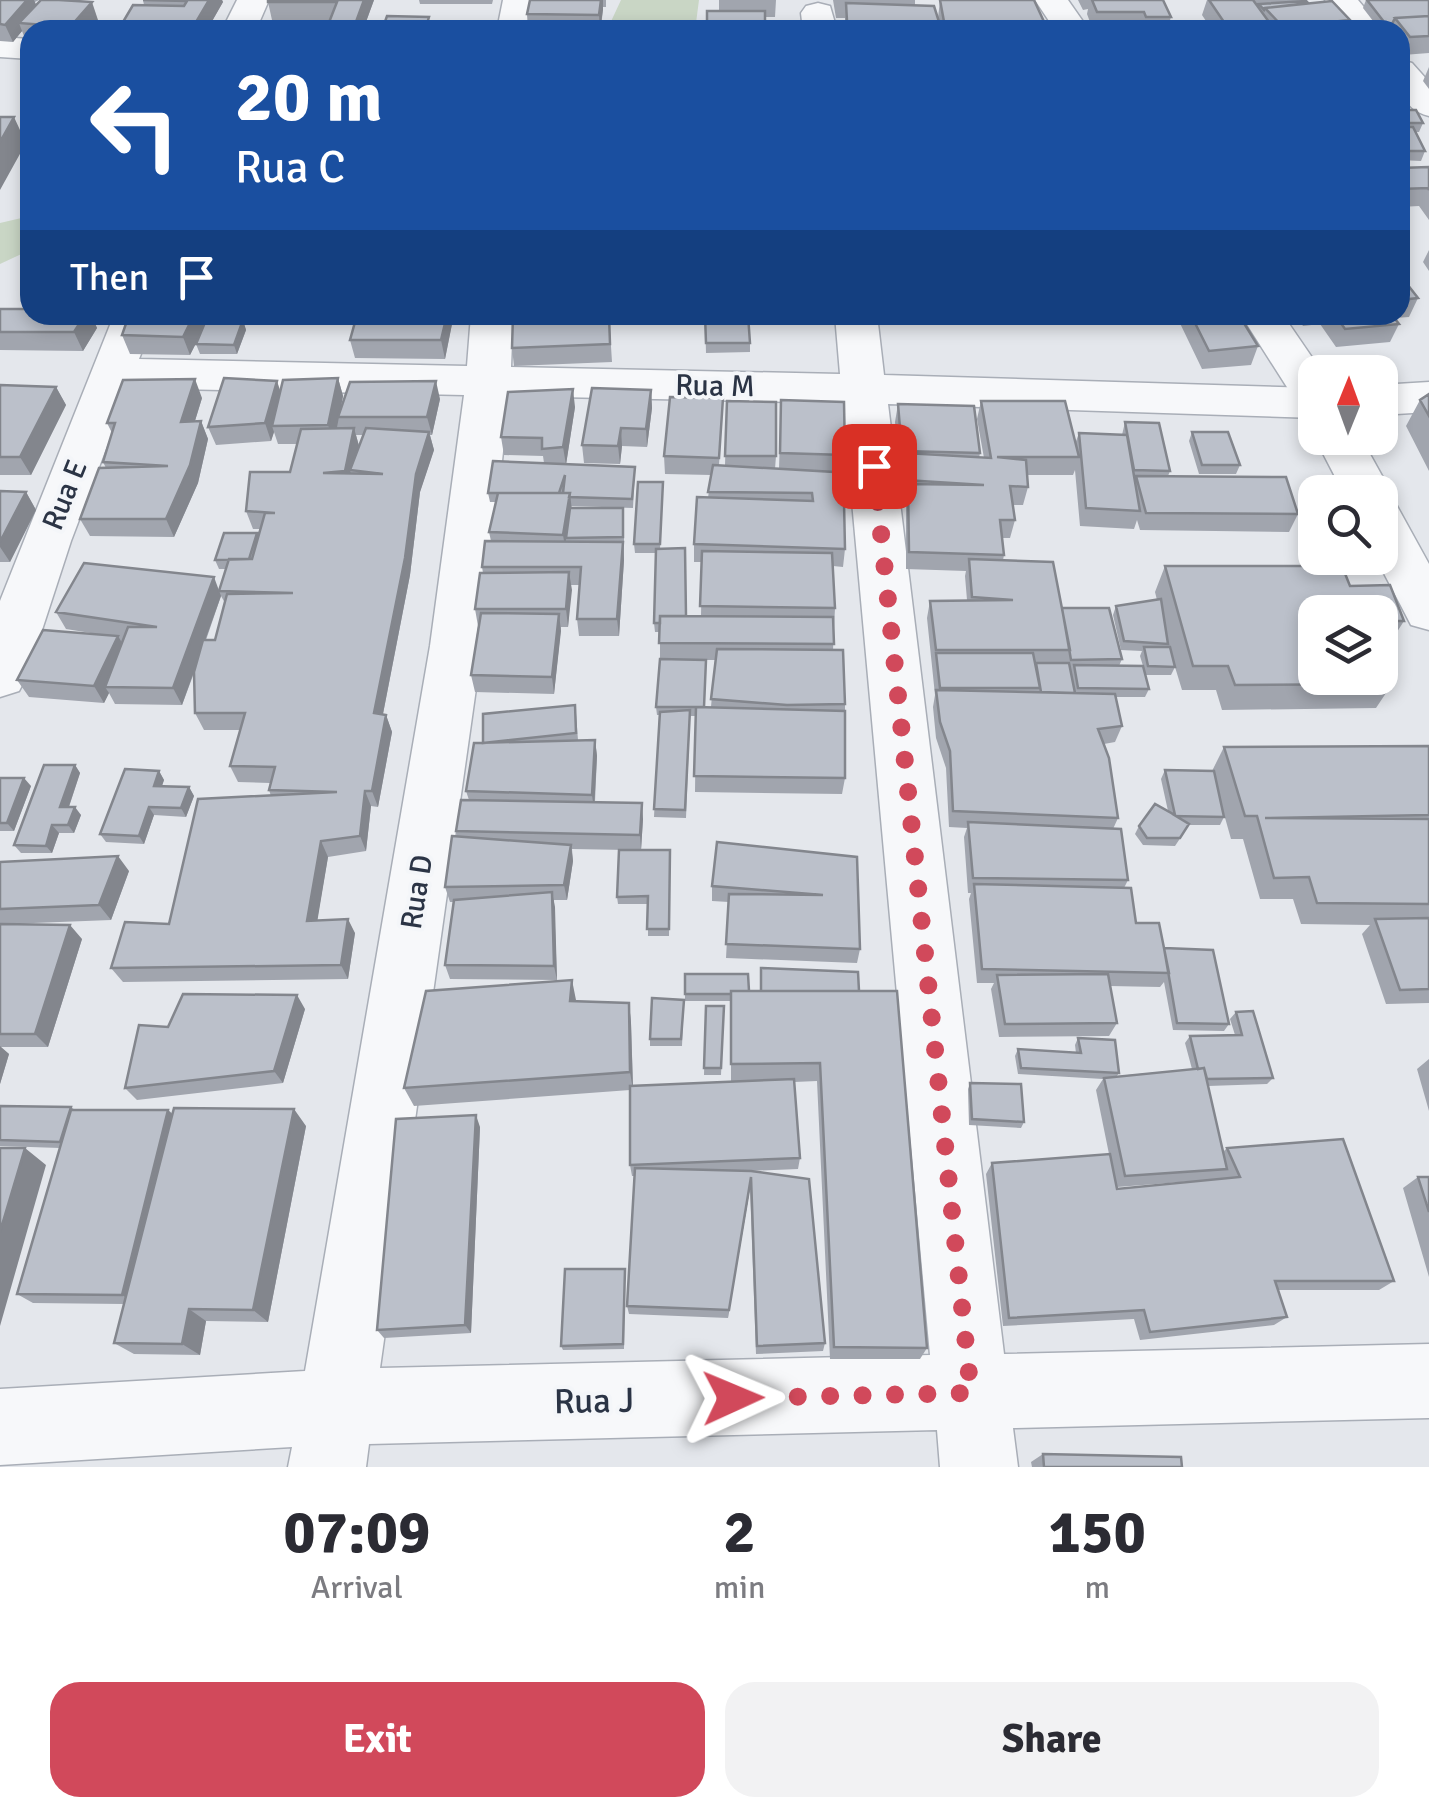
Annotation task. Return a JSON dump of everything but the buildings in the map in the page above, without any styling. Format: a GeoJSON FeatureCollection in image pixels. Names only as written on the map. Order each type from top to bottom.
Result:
{"type":"FeatureCollection","features":[{"type":"Feature","properties":{"kind":"street"},"geometry":{"type":"LineString","coordinates":[[1341,0],[1358,20]]}},
{"type":"Feature","properties":{"kind":"street"},"geometry":{"type":"LineString","coordinates":[[1410,82],[1429,105]]}},
{"type":"Feature","properties":{"kind":"street","name":"Rua E"},"geometry":{"type":"LineString","coordinates":[[0,676],[46,541],[131,325]]}},
{"type":"Feature","properties":{"kind":"street","name":"Rua D"},"geometry":{"type":"LineString","coordinates":[[332,1437],[456,646],[491,325]]}},
{"type":"Feature","properties":{"kind":"street"},"geometry":{"type":"LineString","coordinates":[[857,325],[979,1467]]}},
{"type":"Feature","properties":{"kind":"street"},"geometry":{"type":"LineString","coordinates":[[1268,325],[1298,372]]}},
{"type":"Feature","properties":{"kind":"street","name":"Rua M"},"geometry":{"type":"LineString","coordinates":[[114,374],[1298,399]]}},
{"type":"Feature","properties":{"kind":"street"},"geometry":{"type":"LineString","coordinates":[[1398,399],[1429,397]]}},
{"type":"Feature","properties":{"kind":"street"},"geometry":{"type":"LineString","coordinates":[[1398,553],[1429,612]]}},
{"type":"Feature","properties":{"kind":"street","name":"Rua J"},"geometry":{"type":"LineString","coordinates":[[0,1427],[332,1437],[971,1393],[1429,1381]]}},
{"type":"Feature","properties":{"kind":"green space"},"geometry":{"type":"Polygon","coordinates":[[[621,0],[699,0],[696,20],[612,20],[621,0]]]}},
{"type":"Feature","properties":{"kind":"green space"},"geometry":{"type":"Polygon","coordinates":[[[20,218],[20,255],[0,264],[0,223],[20,218]]]}},
{"type":"Feature","properties":{"kind":"route"},"geometry":{"type":"LineString","coordinates":[[733,1398],[971,1393],[874,466]]}}]}
